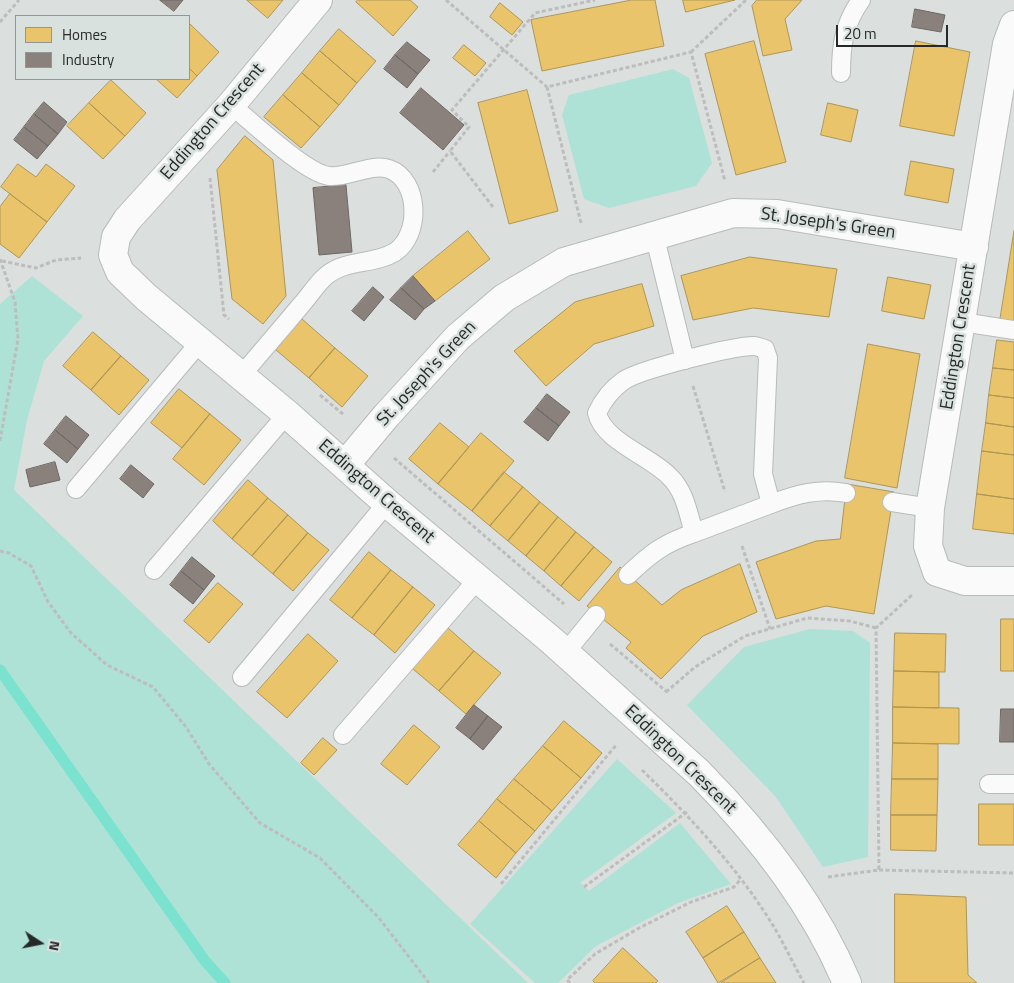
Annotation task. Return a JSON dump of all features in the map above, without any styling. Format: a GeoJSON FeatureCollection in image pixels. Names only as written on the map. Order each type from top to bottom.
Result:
{"type":"FeatureCollection","features":[{"type":"Feature","properties":{"kind":"street","name":"Eddington Crescent"},"geometry":{"type":"LineString","coordinates":[[318,0],[230,105],[127,220],[116,237],[114,255],[120,272],[200,342],[287,414],[387,503],[565,653],[716,791],[799,892],[839,964],[847,983]]}},
{"type":"Feature","properties":{"kind":"street","name":"Eddington Crescent"},"geometry":{"type":"LineString","coordinates":[[937,572],[928,546],[930,508],[1007,44],[1014,25]]}},
{"type":"Feature","properties":{"kind":"street","name":"St. Joseph's Green"},"geometry":{"type":"LineString","coordinates":[[345,466],[369,436],[458,337],[504,298],[564,262],[654,234],[733,213],[778,214],[974,247]]}},
{"type":"Feature","properties":{"kind":"street"},"geometry":{"type":"LineString","coordinates":[[937,572],[966,580],[1014,581]]}},
{"type":"Feature","properties":{"kind":"lane"},"geometry":{"type":"LineString","coordinates":[[841,73],[841,42],[854,10],[861,0]]}},
{"type":"Feature","properties":{"kind":"lane"},"geometry":{"type":"LineString","coordinates":[[230,105],[308,167],[329,176],[388,168],[400,175],[411,190],[413,220],[407,240],[395,252],[375,260],[348,264],[327,275],[241,376]]}},
{"type":"Feature","properties":{"kind":"lane"},"geometry":{"type":"LineString","coordinates":[[654,234],[686,360]]}},
{"type":"Feature","properties":{"kind":"lane"},"geometry":{"type":"LineString","coordinates":[[962,322],[1014,330]]}},
{"type":"Feature","properties":{"kind":"lane"},"geometry":{"type":"LineString","coordinates":[[76,490],[200,342]]}},
{"type":"Feature","properties":{"kind":"lane"},"geometry":{"type":"LineString","coordinates":[[694,533],[684,496],[669,476],[604,429],[597,413],[610,392],[625,379],[686,360],[736,348],[756,346],[764,350],[768,358],[769,371],[763,474],[772,504]]}},
{"type":"Feature","properties":{"kind":"lane"},"geometry":{"type":"LineString","coordinates":[[154,570],[287,414]]}},
{"type":"Feature","properties":{"kind":"lane"},"geometry":{"type":"LineString","coordinates":[[628,575],[650,554],[669,541],[800,493],[828,490],[846,493]]}},
{"type":"Feature","properties":{"kind":"lane"},"geometry":{"type":"LineString","coordinates":[[892,502],[930,508]]}},
{"type":"Feature","properties":{"kind":"lane"},"geometry":{"type":"LineString","coordinates":[[242,677],[387,503]]}},
{"type":"Feature","properties":{"kind":"lane"},"geometry":{"type":"LineString","coordinates":[[343,735],[478,580]]}},
{"type":"Feature","properties":{"kind":"lane"},"geometry":{"type":"LineString","coordinates":[[565,653],[592,620]]}},
{"type":"Feature","properties":{"kind":"lane"},"geometry":{"type":"LineString","coordinates":[[989,784],[1014,784]]}},
{"type":"Feature","properties":{"kind":"path"},"geometry":{"type":"LineString","coordinates":[[0,22],[19,0]]}},
{"type":"Feature","properties":{"kind":"path"},"geometry":{"type":"LineString","coordinates":[[446,0],[547,87],[589,254]]}},
{"type":"Feature","properties":{"kind":"path"},"geometry":{"type":"LineString","coordinates":[[493,207],[450,151],[469,126],[452,110],[535,13],[595,0]]}},
{"type":"Feature","properties":{"kind":"path"},"geometry":{"type":"LineString","coordinates":[[547,87],[691,52],[746,0]]}},
{"type":"Feature","properties":{"kind":"path"},"geometry":{"type":"LineString","coordinates":[[691,52],[733,213]]}},
{"type":"Feature","properties":{"kind":"path"},"geometry":{"type":"LineString","coordinates":[[210,172],[224,315],[264,348]]}},
{"type":"Feature","properties":{"kind":"path"},"geometry":{"type":"LineString","coordinates":[[1,260],[36,268],[56,260],[114,255]]}},
{"type":"Feature","properties":{"kind":"path"},"geometry":{"type":"LineString","coordinates":[[0,441],[18,339],[15,302],[1,260]]}},
{"type":"Feature","properties":{"kind":"path"},"geometry":{"type":"LineString","coordinates":[[317,392],[592,620],[667,692],[695,667],[745,636],[807,618],[850,620],[876,628]]}},
{"type":"Feature","properties":{"kind":"path"},"geometry":{"type":"LineString","coordinates":[[0,551],[8,552],[31,566],[48,602],[71,634],[107,664],[153,686],[186,727],[210,764],[260,823],[320,858],[380,918],[429,983]]}},
{"type":"Feature","properties":{"kind":"path"},"geometry":{"type":"LineString","coordinates":[[879,870],[876,628],[937,572]]}},
{"type":"Feature","properties":{"kind":"path"},"geometry":{"type":"LineString","coordinates":[[501,884],[616,745],[623,752]]}},
{"type":"Feature","properties":{"kind":"path"},"geometry":{"type":"LineString","coordinates":[[637,765],[686,813],[741,879],[769,920],[804,983]]}},
{"type":"Feature","properties":{"kind":"path"},"geometry":{"type":"LineString","coordinates":[[584,887],[716,791]]}},
{"type":"Feature","properties":{"kind":"path"},"geometry":{"type":"LineString","coordinates":[[799,892],[828,877],[879,870],[1014,873]]}},
{"type":"Feature","properties":{"kind":"path"},"geometry":{"type":"LineString","coordinates":[[570,983],[567,980],[595,954],[691,902],[734,887],[741,879]]}},
{"type":"Feature","properties":{"kind":"green space"},"geometry":{"type":"Polygon","coordinates":[[[673,69],[689,78],[712,163],[696,186],[609,208],[584,199],[562,115],[569,95],[673,69]]]}},
{"type":"Feature","properties":{"kind":"green space"},"geometry":{"type":"Polygon","coordinates":[[[32,276],[83,316],[44,361],[27,420],[14,490],[528,983],[0,983],[0,304],[32,276]]]}},
{"type":"Feature","properties":{"kind":"green space"},"geometry":{"type":"Polygon","coordinates":[[[810,629],[853,631],[870,643],[868,857],[823,867],[775,796],[687,705],[744,647],[810,629]]]}},
{"type":"Feature","properties":{"kind":"green space"},"geometry":{"type":"Polygon","coordinates":[[[617,759],[676,813],[580,883],[589,891],[680,823],[731,884],[678,903],[596,946],[558,983],[535,983],[470,924],[617,759]]]}},
{"type":"Feature","properties":{"kind":"building: Homes"},"geometry":{"type":"Polygon","coordinates":[[[247,0],[283,0],[268,18],[247,0]]]}},
{"type":"Feature","properties":{"kind":"building: Homes"},"geometry":{"type":"Polygon","coordinates":[[[358,0],[410,0],[418,7],[393,36],[356,2],[358,0]]]}},
{"type":"Feature","properties":{"kind":"building: Homes"},"geometry":{"type":"Polygon","coordinates":[[[632,0],[655,0],[664,46],[542,71],[531,20],[632,0]]]}},
{"type":"Feature","properties":{"kind":"building: Homes"},"geometry":{"type":"Polygon","coordinates":[[[683,0],[735,0],[686,12],[683,0]]]}},
{"type":"Feature","properties":{"kind":"building: Homes"},"geometry":{"type":"Polygon","coordinates":[[[757,0],[802,0],[785,19],[792,50],[763,56],[752,6],[757,0]]]}},
{"type":"Feature","properties":{"kind":"building: Homes"},"geometry":{"type":"Polygon","coordinates":[[[500,3],[523,22],[512,35],[490,17],[500,3]]]}},
{"type":"Feature","properties":{"kind":"building: Homes"},"geometry":{"type":"Polygon","coordinates":[[[190,24],[219,52],[197,76],[190,69],[190,24]]]}},
{"type":"Feature","properties":{"kind":"building: Homes"},"geometry":{"type":"Polygon","coordinates":[[[339,29],[376,61],[357,83],[320,51],[339,29]]]}},
{"type":"Feature","properties":{"kind":"building: Homes"},"geometry":{"type":"Polygon","coordinates":[[[754,41],[786,162],[736,175],[705,54],[754,41]]]}},
{"type":"Feature","properties":{"kind":"building: Homes"},"geometry":{"type":"Polygon","coordinates":[[[916,41],[970,52],[954,136],[900,126],[916,41]]]}},
{"type":"Feature","properties":{"kind":"building: Homes"},"geometry":{"type":"Polygon","coordinates":[[[464,45],[486,63],[475,76],[453,58],[464,45]]]}},
{"type":"Feature","properties":{"kind":"building: Homes"},"geometry":{"type":"Polygon","coordinates":[[[320,51],[357,83],[339,105],[302,73],[320,51]]]}},
{"type":"Feature","properties":{"kind":"building: Homes"},"geometry":{"type":"Polygon","coordinates":[[[190,69],[197,76],[177,98],[157,80],[190,80],[190,69]]]}},
{"type":"Feature","properties":{"kind":"building: Homes"},"geometry":{"type":"Polygon","coordinates":[[[302,73],[339,105],[320,127],[283,95],[302,73]]]}},
{"type":"Feature","properties":{"kind":"building: Homes"},"geometry":{"type":"Polygon","coordinates":[[[111,80],[146,113],[125,136],[89,103],[111,80]]]}},
{"type":"Feature","properties":{"kind":"building: Homes"},"geometry":{"type":"Polygon","coordinates":[[[527,90],[558,211],[509,224],[478,103],[527,90]]]}},
{"type":"Feature","properties":{"kind":"building: Homes"},"geometry":{"type":"Polygon","coordinates":[[[283,95],[320,127],[301,148],[264,117],[283,95]]]}},
{"type":"Feature","properties":{"kind":"building: Homes"},"geometry":{"type":"Polygon","coordinates":[[[89,103],[125,136],[103,159],[67,126],[89,103]]]}},
{"type":"Feature","properties":{"kind":"building: Homes"},"geometry":{"type":"Polygon","coordinates":[[[828,103],[858,110],[851,142],[821,135],[828,103]]]}},
{"type":"Feature","properties":{"kind":"building: Homes"},"geometry":{"type":"Polygon","coordinates":[[[245,136],[273,160],[286,296],[263,324],[232,299],[217,170],[245,136]]]}},
{"type":"Feature","properties":{"kind":"building: Homes"},"geometry":{"type":"Polygon","coordinates":[[[911,161],[954,169],[948,203],[905,195],[911,161]]]}},
{"type":"Feature","properties":{"kind":"building: Homes"},"geometry":{"type":"Polygon","coordinates":[[[18,164],[36,177],[46,164],[75,186],[47,222],[1,187],[18,164]]]}},
{"type":"Feature","properties":{"kind":"building: Homes"},"geometry":{"type":"Polygon","coordinates":[[[10,194],[47,222],[19,258],[0,244],[0,207],[10,194]]]}},
{"type":"Feature","properties":{"kind":"building: Homes"},"geometry":{"type":"Polygon","coordinates":[[[468,231],[490,259],[435,301],[413,276],[468,231]]]}},
{"type":"Feature","properties":{"kind":"building: Homes"},"geometry":{"type":"Polygon","coordinates":[[[1014,231],[1014,323],[1000,321],[1014,231]]]}},
{"type":"Feature","properties":{"kind":"building: Homes"},"geometry":{"type":"Polygon","coordinates":[[[750,257],[837,269],[829,317],[753,308],[693,320],[681,276],[750,257]]]}},
{"type":"Feature","properties":{"kind":"building: Homes"},"geometry":{"type":"Polygon","coordinates":[[[888,277],[931,285],[924,319],[882,311],[888,277]]]}},
{"type":"Feature","properties":{"kind":"building: Homes"},"geometry":{"type":"Polygon","coordinates":[[[642,284],[654,326],[594,344],[546,386],[514,351],[575,302],[642,284]]]}},
{"type":"Feature","properties":{"kind":"building: Homes"},"geometry":{"type":"Polygon","coordinates":[[[302,319],[335,348],[309,378],[276,350],[302,319]]]}},
{"type":"Feature","properties":{"kind":"building: Homes"},"geometry":{"type":"Polygon","coordinates":[[[93,332],[121,356],[91,390],[63,366],[93,332]]]}},
{"type":"Feature","properties":{"kind":"building: Homes"},"geometry":{"type":"Polygon","coordinates":[[[997,340],[1014,342],[1014,370],[993,368],[997,340]]]}},
{"type":"Feature","properties":{"kind":"building: Homes"},"geometry":{"type":"Polygon","coordinates":[[[868,344],[920,354],[897,488],[845,478],[868,344]]]}},
{"type":"Feature","properties":{"kind":"building: Homes"},"geometry":{"type":"Polygon","coordinates":[[[335,348],[368,376],[342,407],[309,378],[335,348]]]}},
{"type":"Feature","properties":{"kind":"building: Homes"},"geometry":{"type":"Polygon","coordinates":[[[121,356],[149,380],[119,415],[91,390],[121,356]]]}},
{"type":"Feature","properties":{"kind":"building: Homes"},"geometry":{"type":"Polygon","coordinates":[[[993,368],[1014,370],[1014,398],[989,395],[993,368]]]}},
{"type":"Feature","properties":{"kind":"building: Homes"},"geometry":{"type":"Polygon","coordinates":[[[179,389],[210,414],[182,448],[151,423],[179,389]]]}},
{"type":"Feature","properties":{"kind":"building: Homes"},"geometry":{"type":"Polygon","coordinates":[[[989,395],[1014,398],[1014,427],[986,423],[989,395]]]}},
{"type":"Feature","properties":{"kind":"building: Homes"},"geometry":{"type":"Polygon","coordinates":[[[210,414],[241,440],[204,485],[173,459],[210,414]]]}},
{"type":"Feature","properties":{"kind":"building: Homes"},"geometry":{"type":"Polygon","coordinates":[[[440,423],[469,447],[438,484],[409,459],[440,423]]]}},
{"type":"Feature","properties":{"kind":"building: Homes"},"geometry":{"type":"Polygon","coordinates":[[[986,423],[1014,427],[1014,455],[982,451],[986,423]]]}},
{"type":"Feature","properties":{"kind":"building: Homes"},"geometry":{"type":"Polygon","coordinates":[[[481,433],[514,461],[472,511],[438,484],[481,433]]]}},
{"type":"Feature","properties":{"kind":"building: Homes"},"geometry":{"type":"Polygon","coordinates":[[[982,451],[1014,455],[1014,499],[977,494],[982,451]]]}},
{"type":"Feature","properties":{"kind":"building: Homes"},"geometry":{"type":"Polygon","coordinates":[[[504,472],[523,487],[490,526],[472,511],[504,472]]]}},
{"type":"Feature","properties":{"kind":"building: Homes"},"geometry":{"type":"Polygon","coordinates":[[[248,480],[268,498],[232,539],[213,521],[248,480]]]}},
{"type":"Feature","properties":{"kind":"building: Homes"},"geometry":{"type":"Polygon","coordinates":[[[847,484],[894,492],[874,614],[826,606],[776,619],[756,562],[816,541],[840,539],[847,484]]]}},
{"type":"Feature","properties":{"kind":"building: Homes"},"geometry":{"type":"Polygon","coordinates":[[[523,487],[540,502],[508,541],[490,526],[523,487]]]}},
{"type":"Feature","properties":{"kind":"building: Homes"},"geometry":{"type":"Polygon","coordinates":[[[977,494],[1014,499],[1014,534],[973,529],[977,494]]]}},
{"type":"Feature","properties":{"kind":"building: Homes"},"geometry":{"type":"Polygon","coordinates":[[[268,498],[288,515],[252,556],[232,539],[268,498]]]}},
{"type":"Feature","properties":{"kind":"building: Homes"},"geometry":{"type":"Polygon","coordinates":[[[540,502],[558,517],[526,556],[508,541],[540,502]]]}},
{"type":"Feature","properties":{"kind":"building: Homes"},"geometry":{"type":"Polygon","coordinates":[[[288,515],[308,533],[273,574],[252,556],[288,515]]]}},
{"type":"Feature","properties":{"kind":"building: Homes"},"geometry":{"type":"Polygon","coordinates":[[[558,517],[576,532],[544,571],[526,556],[558,517]]]}},
{"type":"Feature","properties":{"kind":"building: Homes"},"geometry":{"type":"Polygon","coordinates":[[[576,532],[594,547],[561,586],[544,571],[576,532]]]}},
{"type":"Feature","properties":{"kind":"building: Homes"},"geometry":{"type":"Polygon","coordinates":[[[308,533],[329,550],[293,591],[273,574],[308,533]]]}},
{"type":"Feature","properties":{"kind":"building: Homes"},"geometry":{"type":"Polygon","coordinates":[[[594,547],[612,562],[579,601],[561,586],[594,547]]]}},
{"type":"Feature","properties":{"kind":"building: Homes"},"geometry":{"type":"Polygon","coordinates":[[[369,552],[391,570],[352,618],[330,600],[369,552]]]}},
{"type":"Feature","properties":{"kind":"building: Homes"},"geometry":{"type":"Polygon","coordinates":[[[740,564],[757,612],[703,636],[661,679],[626,648],[631,642],[587,606],[620,567],[662,605],[681,590],[740,564]]]}},
{"type":"Feature","properties":{"kind":"building: Homes"},"geometry":{"type":"Polygon","coordinates":[[[391,570],[413,587],[374,635],[352,618],[391,570]]]}},
{"type":"Feature","properties":{"kind":"building: Homes"},"geometry":{"type":"Polygon","coordinates":[[[218,583],[243,604],[209,643],[184,621],[218,583]]]}},
{"type":"Feature","properties":{"kind":"building: Homes"},"geometry":{"type":"Polygon","coordinates":[[[413,587],[435,605],[395,653],[374,635],[413,587]]]}},
{"type":"Feature","properties":{"kind":"building: Homes"},"geometry":{"type":"Polygon","coordinates":[[[1001,619],[1014,619],[1014,671],[1001,671],[1001,619]]]}},
{"type":"Feature","properties":{"kind":"building: Homes"},"geometry":{"type":"Polygon","coordinates":[[[448,628],[474,651],[439,691],[413,669],[448,628]]]}},
{"type":"Feature","properties":{"kind":"building: Homes"},"geometry":{"type":"Polygon","coordinates":[[[895,633],[946,634],[945,672],[894,671],[895,633]]]}},
{"type":"Feature","properties":{"kind":"building: Homes"},"geometry":{"type":"Polygon","coordinates":[[[308,634],[338,661],[287,718],[257,692],[308,634]]]}},
{"type":"Feature","properties":{"kind":"building: Homes"},"geometry":{"type":"Polygon","coordinates":[[[474,651],[501,673],[466,714],[439,691],[474,651]]]}},
{"type":"Feature","properties":{"kind":"building: Homes"},"geometry":{"type":"Polygon","coordinates":[[[894,671],[939,672],[939,708],[893,707],[894,671]]]}},
{"type":"Feature","properties":{"kind":"building: Homes"},"geometry":{"type":"Polygon","coordinates":[[[893,707],[959,708],[959,744],[893,743],[893,707]]]}},
{"type":"Feature","properties":{"kind":"building: Homes"},"geometry":{"type":"Polygon","coordinates":[[[564,721],[602,753],[581,778],[543,746],[564,721]]]}},
{"type":"Feature","properties":{"kind":"building: Homes"},"geometry":{"type":"Polygon","coordinates":[[[414,725],[440,747],[407,785],[381,764],[414,725]]]}},
{"type":"Feature","properties":{"kind":"building: Homes"},"geometry":{"type":"Polygon","coordinates":[[[323,738],[337,750],[314,775],[301,763],[323,738]]]}},
{"type":"Feature","properties":{"kind":"building: Homes"},"geometry":{"type":"Polygon","coordinates":[[[893,743],[938,744],[938,779],[892,779],[893,743]]]}},
{"type":"Feature","properties":{"kind":"building: Homes"},"geometry":{"type":"Polygon","coordinates":[[[543,746],[581,778],[552,811],[514,779],[543,746]]]}},
{"type":"Feature","properties":{"kind":"building: Homes"},"geometry":{"type":"Polygon","coordinates":[[[514,779],[552,811],[535,831],[497,799],[514,779]]]}},
{"type":"Feature","properties":{"kind":"building: Homes"},"geometry":{"type":"Polygon","coordinates":[[[892,779],[938,779],[937,815],[891,815],[892,779]]]}},
{"type":"Feature","properties":{"kind":"building: Homes"},"geometry":{"type":"Polygon","coordinates":[[[497,799],[535,831],[516,853],[479,821],[497,799]]]}},
{"type":"Feature","properties":{"kind":"building: Homes"},"geometry":{"type":"Polygon","coordinates":[[[979,804],[1014,804],[1014,845],[979,845],[979,804]]]}},
{"type":"Feature","properties":{"kind":"building: Homes"},"geometry":{"type":"Polygon","coordinates":[[[891,815],[937,815],[936,851],[891,850],[891,815]]]}},
{"type":"Feature","properties":{"kind":"building: Homes"},"geometry":{"type":"Polygon","coordinates":[[[479,821],[516,853],[496,878],[458,845],[479,821]]]}},
{"type":"Feature","properties":{"kind":"building: Homes"},"geometry":{"type":"Polygon","coordinates":[[[895,894],[966,897],[968,975],[977,983],[895,983],[895,894]]]}},
{"type":"Feature","properties":{"kind":"building: Homes"},"geometry":{"type":"Polygon","coordinates":[[[727,906],[744,932],[703,958],[686,932],[727,906]]]}},
{"type":"Feature","properties":{"kind":"building: Homes"},"geometry":{"type":"Polygon","coordinates":[[[744,932],[760,958],[718,983],[703,958],[744,932]]]}},
{"type":"Feature","properties":{"kind":"building: Homes"},"geometry":{"type":"Polygon","coordinates":[[[623,948],[658,981],[656,983],[595,983],[593,981],[623,948]]]}},
{"type":"Feature","properties":{"kind":"building: Homes"},"geometry":{"type":"Polygon","coordinates":[[[760,958],[776,983],[721,983],[760,958]]]}},
{"type":"Feature","properties":{"kind":"building: Industry"},"geometry":{"type":"Polygon","coordinates":[[[160,0],[183,0],[174,11],[160,0]]]}},
{"type":"Feature","properties":{"kind":"building: Industry"},"geometry":{"type":"Polygon","coordinates":[[[915,9],[945,15],[941,32],[912,27],[915,9]]]}},
{"type":"Feature","properties":{"kind":"building: Industry"},"geometry":{"type":"Polygon","coordinates":[[[407,42],[430,60],[418,74],[395,55],[407,42]]]}},
{"type":"Feature","properties":{"kind":"building: Industry"},"geometry":{"type":"Polygon","coordinates":[[[395,55],[418,74],[407,88],[384,69],[395,55]]]}},
{"type":"Feature","properties":{"kind":"building: Industry"},"geometry":{"type":"Polygon","coordinates":[[[421,88],[464,125],[443,150],[400,113],[421,88]]]}},
{"type":"Feature","properties":{"kind":"building: Industry"},"geometry":{"type":"Polygon","coordinates":[[[44,102],[67,122],[58,134],[34,114],[44,102]]]}},
{"type":"Feature","properties":{"kind":"building: Industry"},"geometry":{"type":"Polygon","coordinates":[[[34,114],[58,134],[48,146],[24,127],[34,114]]]}},
{"type":"Feature","properties":{"kind":"building: Industry"},"geometry":{"type":"Polygon","coordinates":[[[24,127],[48,146],[37,159],[14,140],[24,127]]]}},
{"type":"Feature","properties":{"kind":"building: Industry"},"geometry":{"type":"Polygon","coordinates":[[[346,185],[352,252],[319,255],[313,188],[346,185]]]}},
{"type":"Feature","properties":{"kind":"building: Industry"},"geometry":{"type":"Polygon","coordinates":[[[413,276],[435,301],[424,309],[401,288],[413,276]]]}},
{"type":"Feature","properties":{"kind":"building: Industry"},"geometry":{"type":"Polygon","coordinates":[[[373,287],[384,297],[364,321],[352,311],[373,287]]]}},
{"type":"Feature","properties":{"kind":"building: Industry"},"geometry":{"type":"Polygon","coordinates":[[[401,288],[424,309],[415,320],[390,300],[401,288]]]}},
{"type":"Feature","properties":{"kind":"building: Industry"},"geometry":{"type":"Polygon","coordinates":[[[547,394],[570,412],[559,426],[536,408],[547,394]]]}},
{"type":"Feature","properties":{"kind":"building: Industry"},"geometry":{"type":"Polygon","coordinates":[[[536,408],[559,426],[548,441],[524,422],[536,408]]]}},
{"type":"Feature","properties":{"kind":"building: Industry"},"geometry":{"type":"Polygon","coordinates":[[[66,416],[89,435],[78,449],[55,430],[66,416]]]}},
{"type":"Feature","properties":{"kind":"building: Industry"},"geometry":{"type":"Polygon","coordinates":[[[55,430],[78,449],[67,463],[44,444],[55,430]]]}},
{"type":"Feature","properties":{"kind":"building: Industry"},"geometry":{"type":"Polygon","coordinates":[[[55,462],[60,480],[30,487],[26,470],[55,462]]]}},
{"type":"Feature","properties":{"kind":"building: Industry"},"geometry":{"type":"Polygon","coordinates":[[[131,465],[154,484],[143,498],[120,479],[131,465]]]}},
{"type":"Feature","properties":{"kind":"building: Industry"},"geometry":{"type":"Polygon","coordinates":[[[192,557],[215,576],[204,590],[181,571],[192,557]]]}},
{"type":"Feature","properties":{"kind":"building: Industry"},"geometry":{"type":"Polygon","coordinates":[[[181,571],[204,590],[193,604],[170,585],[181,571]]]}},
{"type":"Feature","properties":{"kind":"building: Industry"},"geometry":{"type":"Polygon","coordinates":[[[474,705],[488,716],[470,739],[456,728],[474,705]]]}},
{"type":"Feature","properties":{"kind":"building: Industry"},"geometry":{"type":"Polygon","coordinates":[[[1001,709],[1014,709],[1014,742],[1000,742],[1001,709]]]}},
{"type":"Feature","properties":{"kind":"building: Industry"},"geometry":{"type":"Polygon","coordinates":[[[488,716],[502,727],[483,750],[470,739],[488,716]]]}},
{"type":"Feature","properties":{"kind":"waterway"},"geometry":{"type":"LineString","coordinates":[[0,670],[205,961],[225,983]]}}]}
